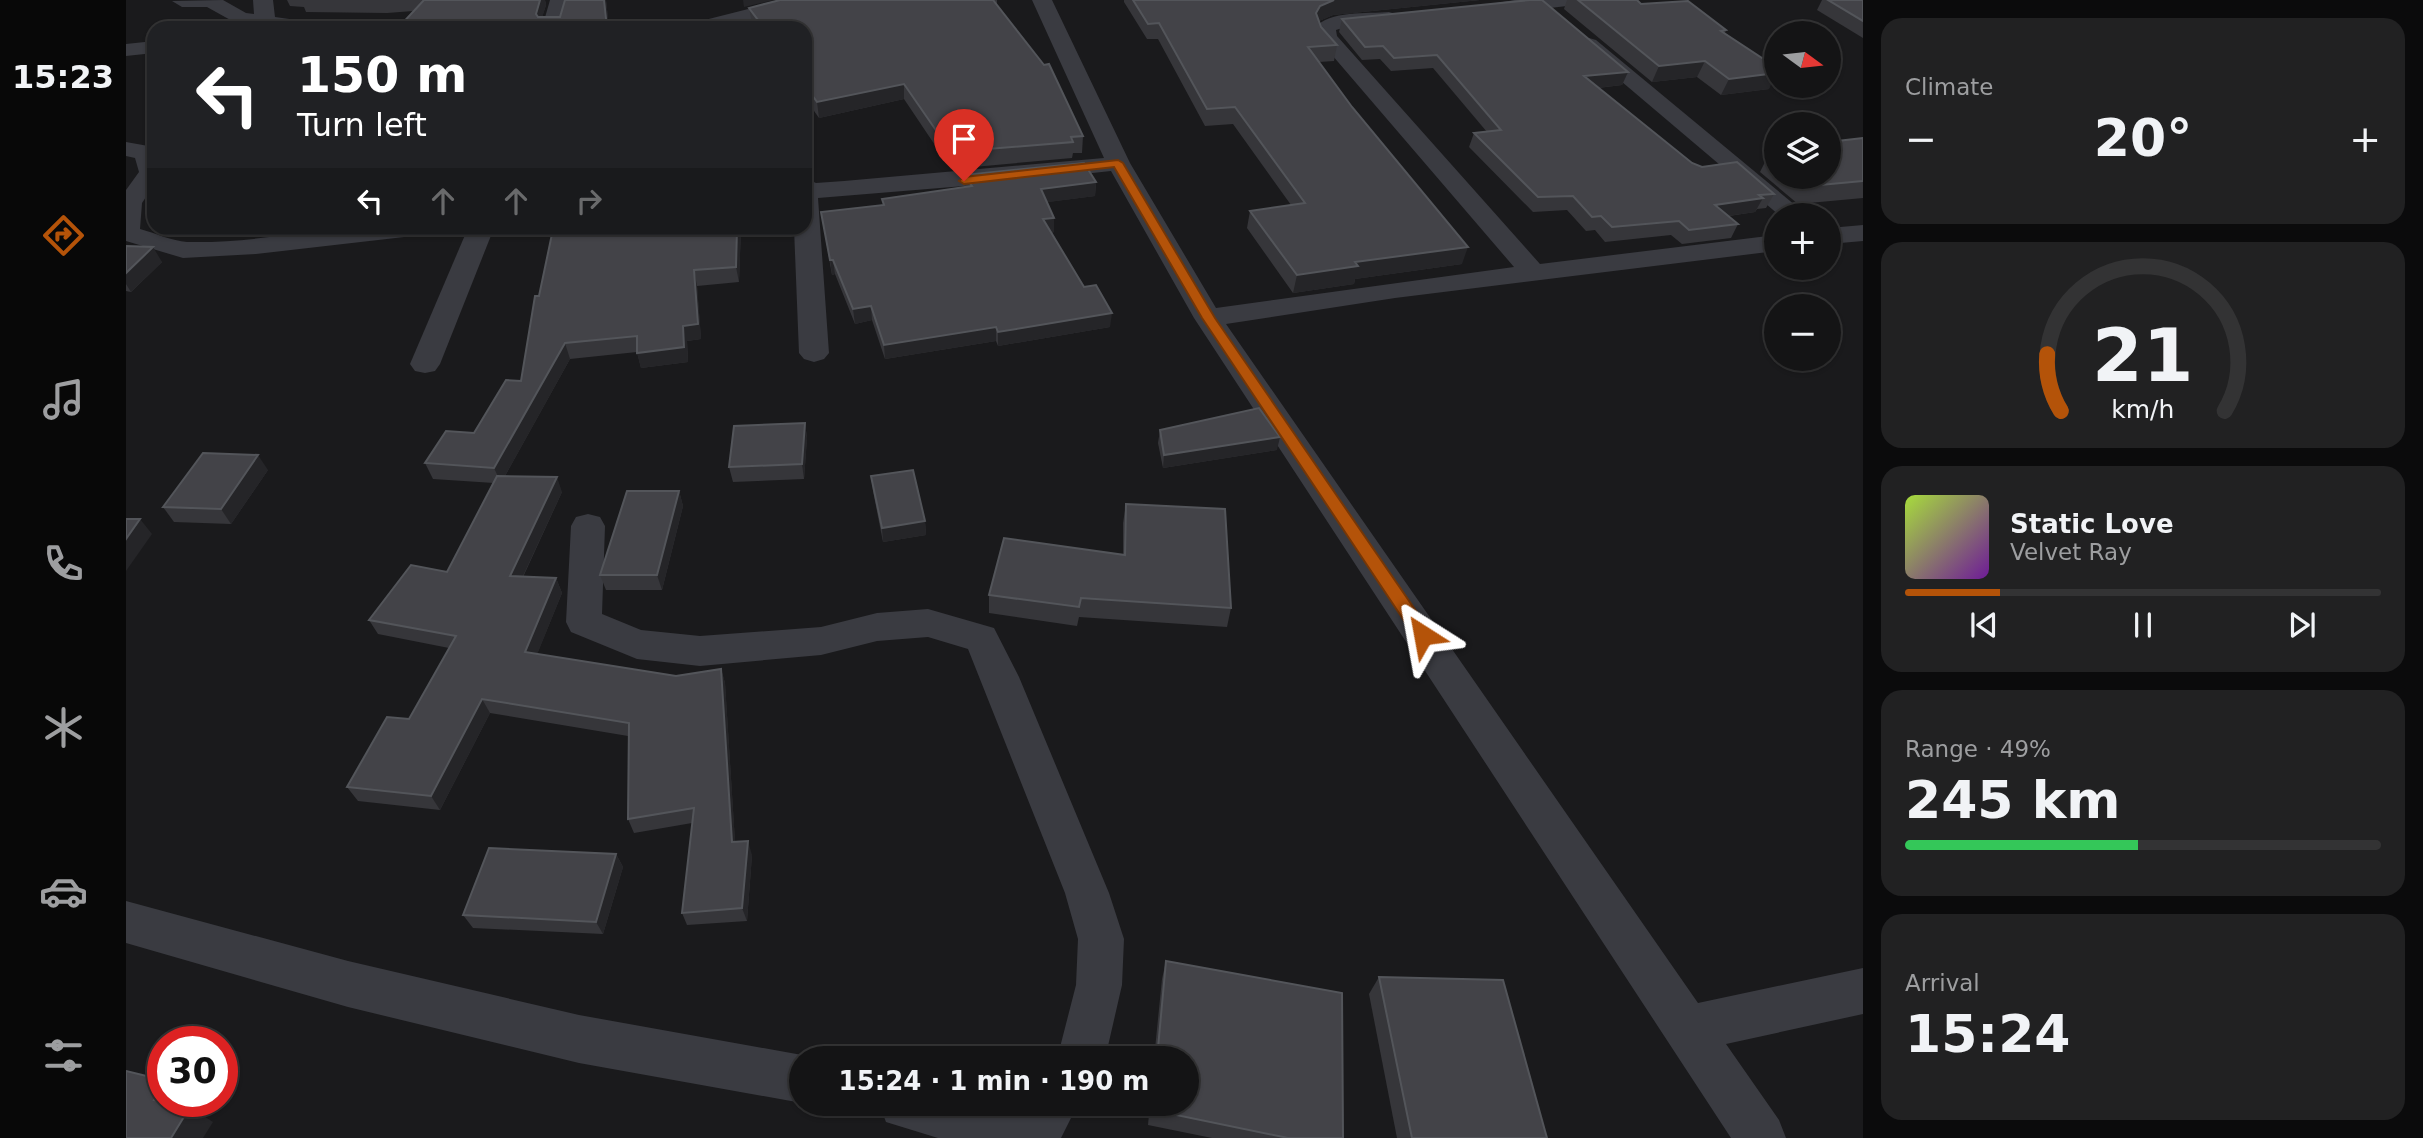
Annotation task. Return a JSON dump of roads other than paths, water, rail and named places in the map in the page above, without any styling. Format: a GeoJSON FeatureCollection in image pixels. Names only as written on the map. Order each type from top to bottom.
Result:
{"type":"FeatureCollection","features":[{"type":"Feature","properties":{"kind":"street"},"geometry":{"type":"LineString","coordinates":[[263,0],[265,21]]}},
{"type":"Feature","properties":{"kind":"street"},"geometry":{"type":"LineString","coordinates":[[554,21],[560,0]]}},
{"type":"Feature","properties":{"kind":"street"},"geometry":{"type":"LineString","coordinates":[[729,21],[807,0]]}},
{"type":"Feature","properties":{"kind":"street"},"geometry":{"type":"LineString","coordinates":[[1042,0],[1118,163],[1208,318],[1761,1138]]}},
{"type":"Feature","properties":{"kind":"street"},"geometry":{"type":"LineString","coordinates":[[183,1],[211,1],[240,18],[259,21]]}},
{"type":"Feature","properties":{"kind":"street"},"geometry":{"type":"LineString","coordinates":[[1472,10],[1542,3],[1566,16],[1780,203]]}},
{"type":"Feature","properties":{"kind":"street"},"geometry":{"type":"LineString","coordinates":[[1417,15],[1334,23],[1325,28],[1327,37],[1534,274]]}},
{"type":"Feature","properties":{"kind":"street"},"geometry":{"type":"LineString","coordinates":[[126,50],[147,48]]}},
{"type":"Feature","properties":{"kind":"street"},"geometry":{"type":"LineString","coordinates":[[126,149],[146,152],[147,156]]}},
{"type":"Feature","properties":{"kind":"street"},"geometry":{"type":"LineString","coordinates":[[812,189],[892,187],[1037,174],[1118,163]]}},
{"type":"Feature","properties":{"kind":"street"},"geometry":{"type":"LineString","coordinates":[[147,178],[129,204],[127,233],[153,243],[183,250],[256,246],[352,235]]}},
{"type":"Feature","properties":{"kind":"street"},"geometry":{"type":"LineString","coordinates":[[1841,235],[1863,233]]}},
{"type":"Feature","properties":{"kind":"street"},"geometry":{"type":"LineString","coordinates":[[425,364],[478,235]]}},
{"type":"Feature","properties":{"kind":"street"},"geometry":{"type":"LineString","coordinates":[[808,235],[814,353]]}},
{"type":"Feature","properties":{"kind":"street"},"geometry":{"type":"LineString","coordinates":[[1208,318],[1395,290],[1764,245]]}},
{"type":"Feature","properties":{"kind":"street"},"geometry":{"type":"LineString","coordinates":[[588,526],[584,622],[637,644],[700,651],[821,641],[877,627],[928,623],[981,638],[1000,677],[1087,892],[1101,939],[1099,985],[1084,1046]]}},
{"type":"Feature","properties":{"kind":"street"},"geometry":{"type":"LineString","coordinates":[[126,922],[348,984],[579,1039],[789,1077]]}},
{"type":"Feature","properties":{"kind":"street"},"geometry":{"type":"LineString","coordinates":[[1689,1029],[1863,991]]}},
{"type":"Feature","properties":{"kind":"street"},"geometry":{"type":"LineString","coordinates":[[949,1116],[1031,1138],[1045,1116]]}}]}
